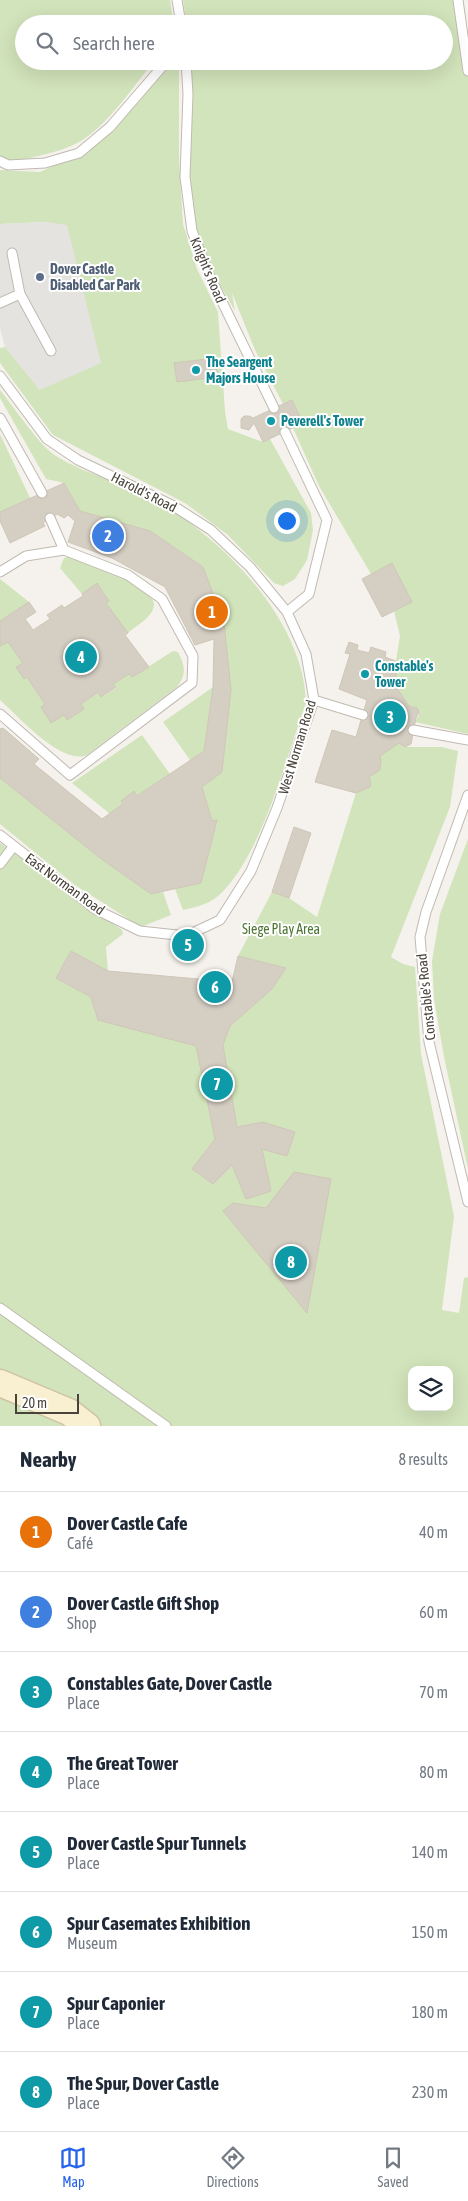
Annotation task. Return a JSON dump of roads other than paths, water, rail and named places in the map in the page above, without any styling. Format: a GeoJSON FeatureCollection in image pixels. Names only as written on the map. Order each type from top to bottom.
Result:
{"type":"FeatureCollection","features":[{"type":"Feature","properties":{"kind":"street"},"geometry":{"type":"LineString","coordinates":[[0,1383],[69,1412],[87,1426]]}},
{"type":"Feature","properties":{"kind":"lane"},"geometry":{"type":"LineString","coordinates":[[177,0],[180,15]]}},
{"type":"Feature","properties":{"kind":"lane"},"geometry":{"type":"LineString","coordinates":[[458,0],[468,71]]}},
{"type":"Feature","properties":{"kind":"lane"},"geometry":{"type":"LineString","coordinates":[[0,161],[8,165],[45,163],[79,153],[110,127],[158,70]]}},
{"type":"Feature","properties":{"kind":"lane","name":"Knight's Road"},"geometry":{"type":"LineString","coordinates":[[187,70],[188,94],[185,177],[192,231],[210,277],[274,408]]}},
{"type":"Feature","properties":{"kind":"lane"},"geometry":{"type":"LineString","coordinates":[[12,253],[20,294],[51,351]]}},
{"type":"Feature","properties":{"kind":"lane"},"geometry":{"type":"LineString","coordinates":[[0,303],[20,294]]}},
{"type":"Feature","properties":{"kind":"lane","name":"Harold's Road"},"geometry":{"type":"LineString","coordinates":[[0,376],[48,439],[78,460],[172,505],[210,530],[250,567],[287,612]]}},
{"type":"Feature","properties":{"kind":"lane"},"geometry":{"type":"LineString","coordinates":[[0,418],[42,493]]}},
{"type":"Feature","properties":{"kind":"lane"},"geometry":{"type":"LineString","coordinates":[[286,434],[327,520],[309,594],[287,612]]}},
{"type":"Feature","properties":{"kind":"lane"},"geometry":{"type":"LineString","coordinates":[[50,518],[64,550]]}},
{"type":"Feature","properties":{"kind":"lane"},"geometry":{"type":"LineString","coordinates":[[0,572],[26,556],[64,550],[128,575],[162,599],[193,656],[192,683],[70,775],[0,714]]}},
{"type":"Feature","properties":{"kind":"lane","name":"West Norman Road"},"geometry":{"type":"LineString","coordinates":[[220,920],[251,871],[277,808],[314,700],[306,654],[287,612]]}},
{"type":"Feature","properties":{"kind":"lane"},"geometry":{"type":"LineString","coordinates":[[314,700],[363,715]]}},
{"type":"Feature","properties":{"kind":"lane"},"geometry":{"type":"LineString","coordinates":[[413,730],[468,740]]}},
{"type":"Feature","properties":{"kind":"lane","name":"Constable's Road"},"geometry":{"type":"LineString","coordinates":[[468,795],[426,912],[420,937],[429,1042],[468,1202]]}},
{"type":"Feature","properties":{"kind":"lane","name":"East Norman Road"},"geometry":{"type":"LineString","coordinates":[[0,835],[13,847],[96,909],[140,931],[186,936],[220,920]]}},
{"type":"Feature","properties":{"kind":"lane"},"geometry":{"type":"LineString","coordinates":[[0,864],[13,847]]}},
{"type":"Feature","properties":{"kind":"lane"},"geometry":{"type":"LineString","coordinates":[[0,1308],[166,1426]]}},
{"type":"Feature","properties":{"kind":"place","name":"Dover Castle Disabled Car Park"},"geometry":{"type":"Point","coordinates":[40,277]}},
{"type":"Feature","properties":{"kind":"place","name":"The Seargent Majors House"},"geometry":{"type":"Point","coordinates":[196,370]}},
{"type":"Feature","properties":{"kind":"place","name":"Peverell's Tower"},"geometry":{"type":"Point","coordinates":[271,421]}},
{"type":"Feature","properties":{"kind":"place","name":"Dover Castle Gift Shop"},"geometry":{"type":"Point","coordinates":[108,536]}},
{"type":"Feature","properties":{"kind":"place","name":"Dover Castle Cafe"},"geometry":{"type":"Point","coordinates":[212,612]}},
{"type":"Feature","properties":{"kind":"place","name":"The Great Tower"},"geometry":{"type":"Point","coordinates":[81,657]}},
{"type":"Feature","properties":{"kind":"place","name":"Constable's Tower"},"geometry":{"type":"Point","coordinates":[365,674]}},
{"type":"Feature","properties":{"kind":"place","name":"Constables Gate, Dover Castle"},"geometry":{"type":"Point","coordinates":[390,717]}},
{"type":"Feature","properties":{"kind":"place","name":"Dover Castle Spur Tunnels"},"geometry":{"type":"Point","coordinates":[188,945]}},
{"type":"Feature","properties":{"kind":"place","name":"Spur Casemates Exhibition"},"geometry":{"type":"Point","coordinates":[215,987]}},
{"type":"Feature","properties":{"kind":"place","name":"Spur Caponier"},"geometry":{"type":"Point","coordinates":[217,1084]}},
{"type":"Feature","properties":{"kind":"place","name":"The Spur, Dover Castle"},"geometry":{"type":"Point","coordinates":[291,1262]}},
{"type":"Feature","properties":{"kind":"park label","name":"Siege Play Area"},"geometry":{"type":"Point","coordinates":[281,929]}}]}
